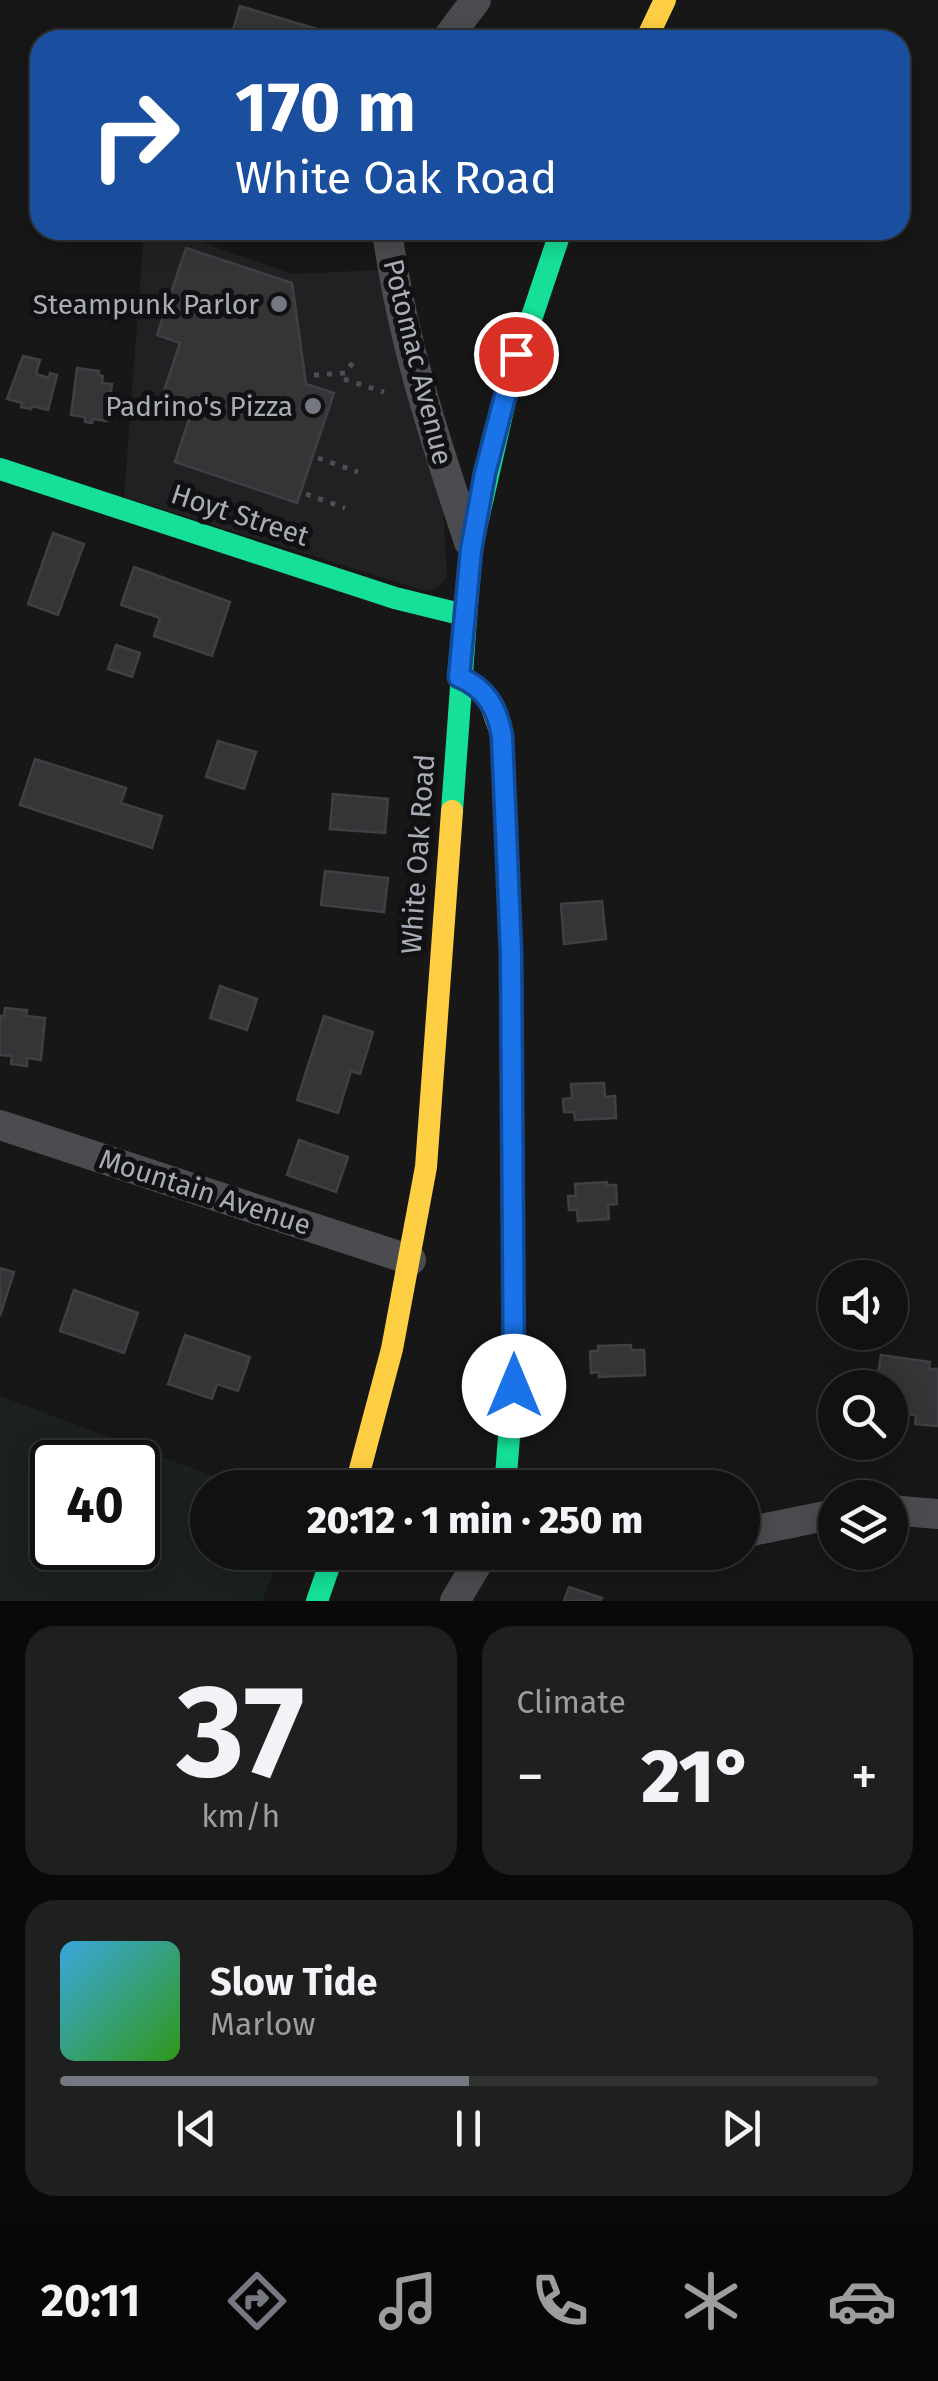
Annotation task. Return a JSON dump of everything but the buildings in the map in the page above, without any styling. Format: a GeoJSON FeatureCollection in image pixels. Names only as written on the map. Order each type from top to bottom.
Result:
{"type":"FeatureCollection","features":[{"type":"Feature","properties":{"kind":"main road"},"geometry":{"type":"LineString","coordinates":[[651,30],[665,0]]}},
{"type":"Feature","properties":{"kind":"main road","name":"White Oak Road"},"geometry":{"type":"LineString","coordinates":[[361,1470],[411,1260],[426,1167],[471,550],[485,473],[516,354],[558,240]]}},
{"type":"Feature","properties":{"kind":"main road","name":"Hoyt Street"},"geometry":{"type":"LineString","coordinates":[[0,469],[395,598],[464,615]]}},
{"type":"Feature","properties":{"kind":"main road"},"geometry":{"type":"LineString","coordinates":[[459,677],[491,702],[502,736],[511,952],[514,1386],[508,1470]]}},
{"type":"Feature","properties":{"kind":"main road"},"geometry":{"type":"LineString","coordinates":[[317,1601],[328,1570]]}},
{"type":"Feature","properties":{"kind":"street"},"geometry":{"type":"LineString","coordinates":[[454,30],[476,0]]}},
{"type":"Feature","properties":{"kind":"street","name":"Potomac Avenue"},"geometry":{"type":"LineString","coordinates":[[389,240],[432,434],[471,550]]}},
{"type":"Feature","properties":{"kind":"street","name":"Mountain Avenue"},"geometry":{"type":"LineString","coordinates":[[0,1125],[411,1260]]}},
{"type":"Feature","properties":{"kind":"street"},"geometry":{"type":"LineString","coordinates":[[908,1512],[938,1514]]}},
{"type":"Feature","properties":{"kind":"street"},"geometry":{"type":"LineString","coordinates":[[760,1529],[818,1517]]}},
{"type":"Feature","properties":{"kind":"street"},"geometry":{"type":"LineString","coordinates":[[455,1601],[473,1570]]}},
{"type":"Feature","properties":{"kind":"path"},"geometry":{"type":"LineString","coordinates":[[314,375],[346,373],[355,359]]}},
{"type":"Feature","properties":{"kind":"path"},"geometry":{"type":"LineString","coordinates":[[344,379],[384,392]]}},
{"type":"Feature","properties":{"kind":"path"},"geometry":{"type":"LineString","coordinates":[[318,458],[358,472]]}},
{"type":"Feature","properties":{"kind":"path"},"geometry":{"type":"LineString","coordinates":[[306,494],[346,508]]}},
{"type":"Feature","properties":{"kind":"shaded area"},"geometry":{"type":"Polygon","coordinates":[[[143,240],[195,240],[292,274],[382,270],[443,507],[447,577],[437,588],[425,591],[124,497],[143,240]]]}},
{"type":"Feature","properties":{"kind":"shaded area"},"geometry":{"type":"Polygon","coordinates":[[[0,1396],[117,1440],[30,1440],[30,1570],[160,1570],[160,1456],[197,1470],[190,1470],[190,1570],[274,1570],[262,1601],[0,1601],[0,1396]]]}},
{"type":"Feature","properties":{"kind":"traffic: fast"},"geometry":{"type":"LineString","coordinates":[[452,811],[471,550],[508,388],[558,240]]}},
{"type":"Feature","properties":{"kind":"traffic: fast"},"geometry":{"type":"LineString","coordinates":[[0,469],[395,598],[464,615]]}},
{"type":"Feature","properties":{"kind":"traffic: fast"},"geometry":{"type":"LineString","coordinates":[[506,1470],[513,1341]]}},
{"type":"Feature","properties":{"kind":"traffic: fast"},"geometry":{"type":"LineString","coordinates":[[317,1601],[328,1570]]}},
{"type":"Feature","properties":{"kind":"traffic: slow"},"geometry":{"type":"LineString","coordinates":[[651,30],[665,0]]}},
{"type":"Feature","properties":{"kind":"traffic: slow"},"geometry":{"type":"LineString","coordinates":[[459,677],[489,700],[502,736],[511,952],[513,1341]]}},
{"type":"Feature","properties":{"kind":"traffic: slow"},"geometry":{"type":"LineString","coordinates":[[360,1470],[392,1349],[426,1167],[452,811]]}},
{"type":"Feature","properties":{"kind":"place","name":"Steampunk Parlor"},"geometry":{"type":"Point","coordinates":[279,304]}},
{"type":"Feature","properties":{"kind":"place","name":"Padrino's Pizza"},"geometry":{"type":"Point","coordinates":[313,406]}},
{"type":"Feature","properties":{"kind":"route"},"geometry":{"type":"LineString","coordinates":[[514,1386],[511,952],[502,736],[491,702],[459,677],[471,550],[485,473],[516,354]]}}]}
